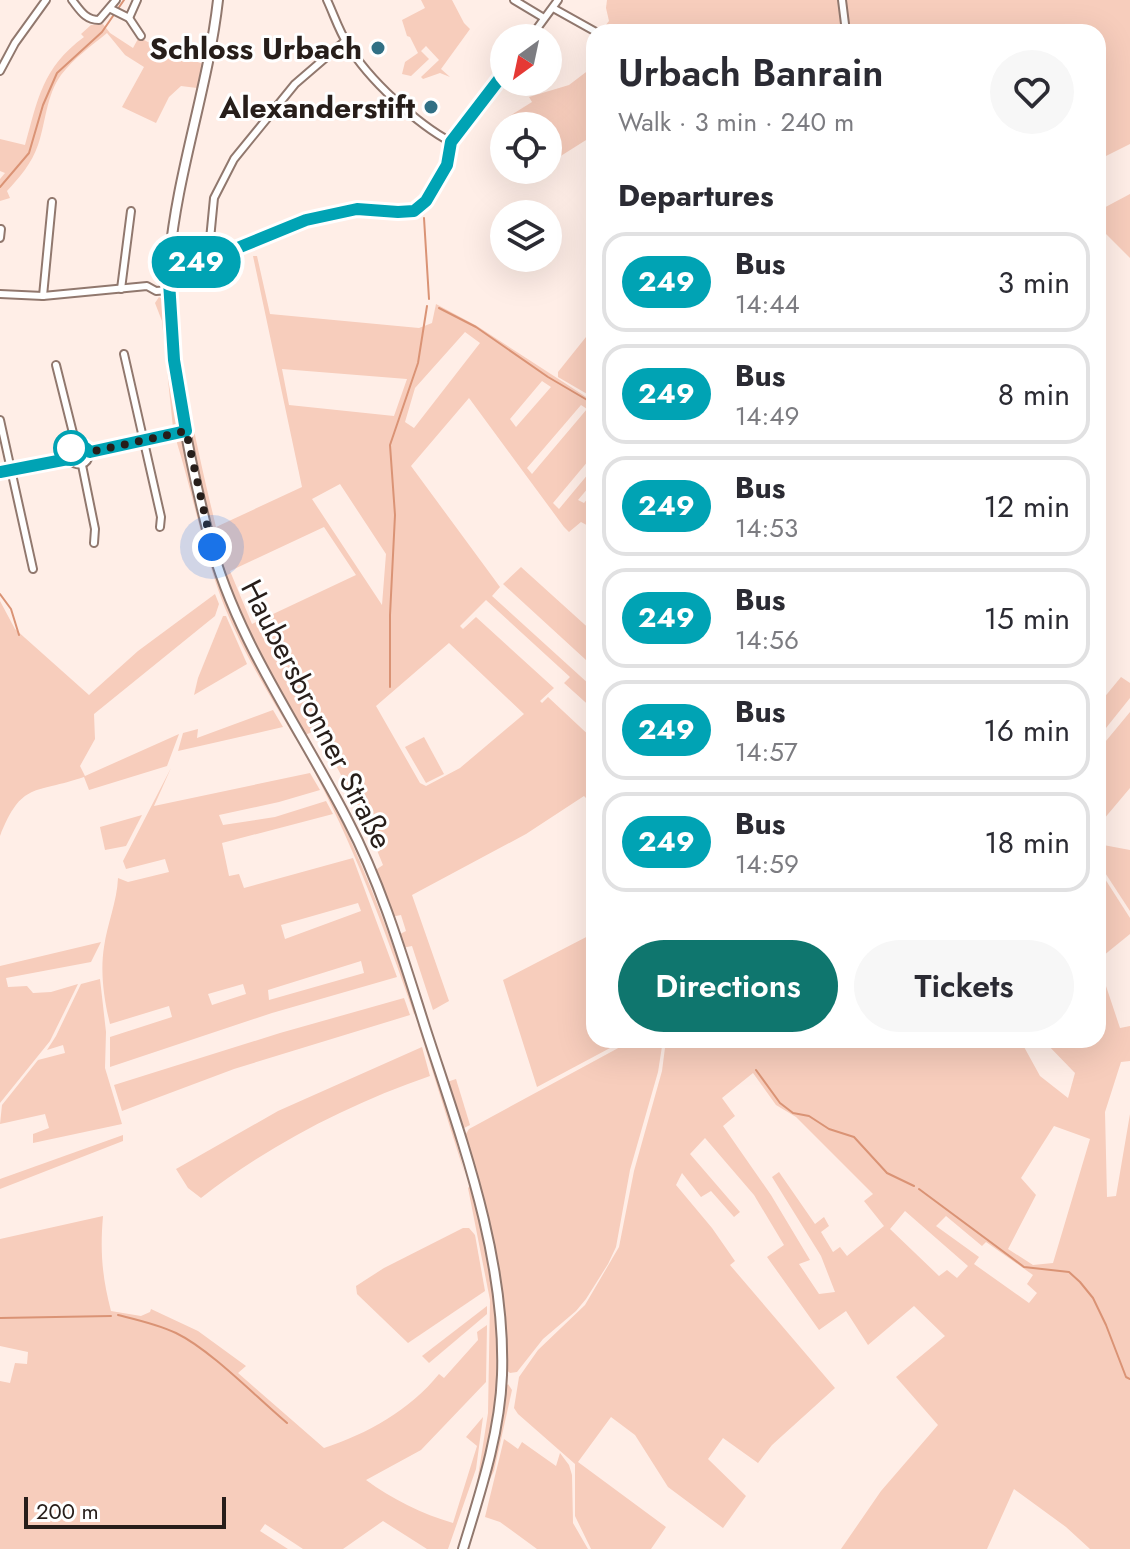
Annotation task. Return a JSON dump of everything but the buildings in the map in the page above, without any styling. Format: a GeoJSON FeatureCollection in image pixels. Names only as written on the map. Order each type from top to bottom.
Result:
{"type":"FeatureCollection","features":[{"type":"Feature","properties":{"kind":"street"},"geometry":{"type":"LineString","coordinates":[[0,71],[15,43],[46,0]]}},
{"type":"Feature","properties":{"kind":"street"},"geometry":{"type":"LineString","coordinates":[[72,0],[91,20],[99,20],[113,10],[116,0]]}},
{"type":"Feature","properties":{"kind":"street"},"geometry":{"type":"LineString","coordinates":[[126,16],[137,0]]}},
{"type":"Feature","properties":{"kind":"street","name":"Haubersbronner Straße"},"geometry":{"type":"LineString","coordinates":[[218,0],[215,32],[183,177],[168,266],[174,360],[208,533],[235,614],[352,827],[384,906],[460,1133],[488,1242],[499,1305],[502,1379],[493,1440],[463,1549]]}},
{"type":"Feature","properties":{"kind":"street"},"geometry":{"type":"LineString","coordinates":[[327,0],[345,41],[372,79],[437,135],[451,142]]}},
{"type":"Feature","properties":{"kind":"street"},"geometry":{"type":"LineString","coordinates":[[514,0],[544,18]]}},
{"type":"Feature","properties":{"kind":"street"},"geometry":{"type":"LineString","coordinates":[[540,24],[558,0]]}},
{"type":"Feature","properties":{"kind":"street"},"geometry":{"type":"LineString","coordinates":[[842,0],[845,24]]}},
{"type":"Feature","properties":{"kind":"street"},"geometry":{"type":"LineString","coordinates":[[553,8],[586,26]]}},
{"type":"Feature","properties":{"kind":"street"},"geometry":{"type":"LineString","coordinates":[[113,10],[126,16],[141,36]]}},
{"type":"Feature","properties":{"kind":"street"},"geometry":{"type":"LineString","coordinates":[[208,260],[214,198],[234,159],[295,84],[345,41]]}},
{"type":"Feature","properties":{"kind":"street"},"geometry":{"type":"LineString","coordinates":[[168,266],[208,260],[306,220],[357,209],[414,211],[426,201],[447,165],[451,142],[490,91]]}},
{"type":"Feature","properties":{"kind":"street"},"geometry":{"type":"LineString","coordinates":[[43,296],[52,202]]}},
{"type":"Feature","properties":{"kind":"street"},"geometry":{"type":"LineString","coordinates":[[121,289],[131,211]]}},
{"type":"Feature","properties":{"kind":"street"},"geometry":{"type":"LineString","coordinates":[[0,238],[1,229]]}},
{"type":"Feature","properties":{"kind":"street"},"geometry":{"type":"LineString","coordinates":[[0,294],[43,296],[147,286],[156,291],[169,290]]}},
{"type":"Feature","properties":{"kind":"street"},"geometry":{"type":"LineString","coordinates":[[124,354],[161,517],[160,527]]}},
{"type":"Feature","properties":{"kind":"street"},"geometry":{"type":"LineString","coordinates":[[56,365],[76,445]]}},
{"type":"Feature","properties":{"kind":"street"},"geometry":{"type":"LineString","coordinates":[[0,420],[33,569]]}},
{"type":"Feature","properties":{"kind":"street"},"geometry":{"type":"LineString","coordinates":[[90,452],[186,431]]}},
{"type":"Feature","properties":{"kind":"street"},"geometry":{"type":"LineString","coordinates":[[68,459],[71,448],[76,445],[82,445],[90,452]]}},
{"type":"Feature","properties":{"kind":"street"},"geometry":{"type":"LineString","coordinates":[[0,472],[68,459],[82,465],[87,462],[90,452]]}},
{"type":"Feature","properties":{"kind":"street"},"geometry":{"type":"LineString","coordinates":[[82,465],[95,529],[94,543]]}},
{"type":"Feature","properties":{"kind":"shaded area"},"geometry":{"type":"Polygon","coordinates":[[[421,0],[452,0],[470,29],[441,69],[450,77],[440,73],[421,77],[439,60],[426,46],[421,51],[429,59],[411,76],[402,74],[405,62],[418,53],[407,36],[402,20],[425,8],[421,0]]]}},
{"type":"Feature","properties":{"kind":"shaded area"},"geometry":{"type":"Polygon","coordinates":[[[607,0],[838,0],[842,24],[607,24],[609,21],[607,0]]]}},
{"type":"Feature","properties":{"kind":"shaded area"},"geometry":{"type":"Polygon","coordinates":[[[844,0],[1130,0],[1130,144],[1106,156],[1106,24],[847,24],[844,0]]]}},
{"type":"Feature","properties":{"kind":"shaded area"},"geometry":{"type":"Polygon","coordinates":[[[103,24],[110,33],[133,48],[139,37],[176,58],[182,56],[203,64],[197,88],[181,86],[169,97],[156,123],[122,107],[144,67],[125,55],[107,33],[61,75],[49,100],[35,152],[7,191],[10,198],[0,201],[0,179],[5,173],[0,171],[0,139],[25,145],[38,99],[50,73],[84,37],[81,34],[91,25],[103,24]]]}},
{"type":"Feature","properties":{"kind":"shaded area"},"geometry":{"type":"Polygon","coordinates":[[[586,72],[586,140],[562,155],[562,112],[516,112],[532,102],[529,97],[562,96],[562,87],[586,72]]]}},
{"type":"Feature","properties":{"kind":"shaded area"},"geometry":{"type":"Polygon","coordinates":[[[1130,194],[1130,258],[1106,234],[1106,207],[1130,194]]]}},
{"type":"Feature","properties":{"kind":"shaded area"},"geometry":{"type":"Polygon","coordinates":[[[253,256],[257,256],[270,314],[419,328],[432,323],[436,304],[477,326],[586,397],[586,408],[581,405],[527,468],[532,474],[586,410],[586,464],[553,503],[559,509],[586,477],[586,490],[578,500],[584,503],[586,501],[586,525],[581,522],[569,532],[469,398],[411,466],[500,587],[492,596],[586,681],[586,703],[564,683],[570,677],[486,600],[460,626],[463,629],[476,617],[554,688],[540,701],[542,703],[548,697],[586,733],[586,798],[584,796],[526,834],[412,895],[449,1001],[433,1010],[412,946],[402,948],[398,935],[406,931],[401,915],[391,917],[374,871],[383,865],[363,816],[317,730],[305,735],[256,651],[237,609],[212,535],[177,367],[172,292],[176,277],[191,269],[191,277],[176,288],[178,319],[190,409],[216,527],[302,487],[253,256]],[[465,332],[415,388],[405,422],[414,428],[480,343],[465,332]],[[282,369],[289,405],[394,416],[407,379],[282,369]],[[542,381],[510,419],[516,427],[551,387],[542,381]],[[340,484],[312,499],[382,605],[386,554],[340,484]],[[324,527],[230,571],[252,624],[356,575],[324,527]],[[449,643],[376,706],[420,783],[426,786],[460,768],[524,714],[449,643]]]}},
{"type":"Feature","properties":{"kind":"shaded area"},"geometry":{"type":"Polygon","coordinates":[[[159,297],[165,301],[167,347],[178,414],[173,428],[162,321],[155,303],[159,297]]]}},
{"type":"Feature","properties":{"kind":"shaded area"},"geometry":{"type":"Polygon","coordinates":[[[586,337],[586,393],[558,377],[558,372],[586,337]]]}},
{"type":"Feature","properties":{"kind":"shaded area"},"geometry":{"type":"Polygon","coordinates":[[[178,437],[186,449],[209,546],[234,621],[298,738],[295,738],[240,642],[225,608],[205,547],[177,443],[178,437]]]}},
{"type":"Feature","properties":{"kind":"shaded area"},"geometry":{"type":"Polygon","coordinates":[[[521,567],[586,626],[586,660],[503,584],[521,567]]]}},
{"type":"Feature","properties":{"kind":"shaded area"},"geometry":{"type":"Polygon","coordinates":[[[215,594],[219,604],[215,616],[94,714],[95,739],[80,766],[85,776],[179,734],[167,766],[89,790],[84,777],[32,792],[15,806],[0,836],[0,601],[15,629],[89,695],[138,651],[215,594]]]}},
{"type":"Feature","properties":{"kind":"shaded area"},"geometry":{"type":"Polygon","coordinates":[[[223,616],[226,616],[247,664],[194,695],[198,678],[223,616]]]}},
{"type":"Feature","properties":{"kind":"shaded area"},"geometry":{"type":"Polygon","coordinates":[[[1121,677],[1130,683],[1130,698],[1106,728],[1106,695],[1121,677]]]}},
{"type":"Feature","properties":{"kind":"shaded area"},"geometry":{"type":"Polygon","coordinates":[[[273,710],[283,727],[178,751],[183,733],[198,729],[197,738],[273,710]]]}},
{"type":"Feature","properties":{"kind":"shaded area"},"geometry":{"type":"Polygon","coordinates":[[[1130,712],[1130,788],[1106,816],[1106,741],[1130,712]]]}},
{"type":"Feature","properties":{"kind":"shaded area"},"geometry":{"type":"Polygon","coordinates":[[[424,737],[444,774],[426,783],[405,747],[424,737]]]}},
{"type":"Feature","properties":{"kind":"shaded area"},"geometry":{"type":"Polygon","coordinates":[[[302,744],[337,810],[366,876],[417,1015],[414,1014],[364,878],[302,744]]]}},
{"type":"Feature","properties":{"kind":"shaded area"},"geometry":{"type":"Polygon","coordinates":[[[171,768],[154,806],[310,773],[320,790],[219,815],[223,825],[275,817],[326,801],[333,814],[222,843],[229,876],[239,874],[244,888],[353,858],[397,977],[272,1013],[110,1067],[110,1037],[172,1017],[169,1006],[110,1024],[103,986],[103,957],[118,878],[128,882],[169,872],[165,859],[126,869],[123,861],[171,768]],[[358,903],[281,925],[285,939],[361,911],[358,903]],[[361,961],[268,990],[269,1000],[364,973],[361,961]],[[243,984],[208,994],[212,1005],[246,994],[243,984]]]}},
{"type":"Feature","properties":{"kind":"shaded area"},"geometry":{"type":"Polygon","coordinates":[[[142,815],[126,846],[105,850],[100,827],[142,815]]]}},
{"type":"Feature","properties":{"kind":"shaded area"},"geometry":{"type":"Polygon","coordinates":[[[1106,846],[1130,850],[1130,911],[1106,874],[1106,846]]]}},
{"type":"Feature","properties":{"kind":"shaded area"},"geometry":{"type":"Polygon","coordinates":[[[1106,880],[1130,918],[1130,934],[1106,954],[1106,880]]]}},
{"type":"Feature","properties":{"kind":"shaded area"},"geometry":{"type":"Polygon","coordinates":[[[586,937],[586,1048],[610,1048],[537,1087],[503,980],[586,937]]]}},
{"type":"Feature","properties":{"kind":"shaded area"},"geometry":{"type":"Polygon","coordinates":[[[101,942],[91,962],[6,978],[8,987],[27,986],[33,993],[51,992],[78,984],[50,1041],[0,1103],[0,966],[101,942]]]}},
{"type":"Feature","properties":{"kind":"shaded area"},"geometry":{"type":"Polygon","coordinates":[[[100,979],[106,1032],[105,1068],[122,1124],[33,1143],[33,1134],[49,1128],[45,1114],[0,1124],[2,1105],[38,1060],[65,1053],[63,1045],[47,1050],[81,984],[100,979]]]}},
{"type":"Feature","properties":{"kind":"shaded area"},"geometry":{"type":"Polygon","coordinates":[[[1106,986],[1120,1028],[1130,1026],[1130,1061],[1121,1062],[1105,1112],[1107,1197],[1116,1196],[1130,1114],[1130,1549],[1090,1549],[1014,1489],[987,1549],[841,1549],[881,1491],[938,1425],[896,1377],[945,1336],[914,1306],[868,1345],[846,1311],[819,1330],[767,1257],[784,1245],[754,1195],[705,1138],[690,1154],[740,1212],[734,1217],[711,1191],[701,1197],[682,1173],[676,1185],[735,1261],[730,1265],[835,1388],[772,1445],[758,1463],[723,1438],[708,1459],[746,1496],[723,1528],[668,1487],[635,1435],[611,1417],[578,1462],[666,1527],[651,1549],[591,1549],[575,1516],[575,1464],[514,1408],[519,1377],[538,1350],[585,1305],[619,1247],[634,1171],[662,1071],[665,1048],[1025,1048],[1040,1076],[1068,1098],[1075,1073],[1051,1048],[1106,1048],[1106,986]],[[753,1073],[722,1098],[735,1116],[723,1126],[771,1195],[810,1260],[799,1264],[819,1294],[835,1292],[821,1256],[772,1177],[779,1172],[815,1224],[824,1217],[829,1226],[821,1232],[833,1252],[840,1247],[847,1256],[884,1226],[864,1201],[873,1194],[796,1117],[776,1105],[753,1073]],[[1054,1126],[1021,1178],[1036,1195],[1008,1249],[1033,1265],[1053,1263],[1090,1139],[1054,1126]],[[905,1211],[890,1229],[939,1276],[947,1270],[957,1278],[968,1266],[905,1211]],[[946,1216],[936,1226],[979,1257],[974,1264],[1029,1303],[1037,1293],[1027,1284],[1033,1275],[986,1242],[982,1246],[946,1216]]]}},
{"type":"Feature","properties":{"kind":"shaded area"},"geometry":{"type":"Polygon","coordinates":[[[404,998],[410,1015],[234,1069],[122,1111],[114,1085],[404,998]]]}},
{"type":"Feature","properties":{"kind":"shaded area"},"geometry":{"type":"Polygon","coordinates":[[[419,1021],[446,1103],[465,1175],[418,1025],[419,1021]]]}},
{"type":"Feature","properties":{"kind":"shaded area"},"geometry":{"type":"Polygon","coordinates":[[[422,1047],[430,1076],[370,1099],[282,1143],[201,1198],[188,1188],[176,1169],[278,1111],[422,1047]]]}},
{"type":"Feature","properties":{"kind":"shaded area"},"geometry":{"type":"Polygon","coordinates":[[[618,1048],[662,1048],[658,1072],[630,1170],[616,1247],[586,1299],[543,1339],[517,1372],[510,1373],[505,1369],[503,1306],[464,1137],[469,1129],[618,1048]]]}},
{"type":"Feature","properties":{"kind":"shaded area"},"geometry":{"type":"Polygon","coordinates":[[[456,1079],[470,1125],[464,1128],[447,1082],[456,1079]]]}},
{"type":"Feature","properties":{"kind":"shaded area"},"geometry":{"type":"Polygon","coordinates":[[[123,1135],[123,1141],[0,1189],[0,1179],[123,1135]]]}},
{"type":"Feature","properties":{"kind":"shaded area"},"geometry":{"type":"Polygon","coordinates":[[[470,1186],[490,1277],[497,1368],[488,1451],[477,1483],[488,1413],[490,1300],[470,1186]]]}},
{"type":"Feature","properties":{"kind":"shaded area"},"geometry":{"type":"Polygon","coordinates":[[[103,1216],[102,1264],[111,1311],[141,1316],[151,1309],[198,1331],[246,1366],[238,1373],[324,1448],[356,1436],[387,1419],[415,1399],[439,1374],[444,1378],[478,1340],[477,1332],[487,1325],[486,1382],[421,1450],[366,1480],[408,1505],[453,1523],[477,1446],[466,1437],[483,1417],[476,1469],[448,1549],[427,1549],[383,1521],[343,1549],[303,1549],[265,1524],[260,1531],[288,1549],[0,1549],[0,1381],[10,1383],[15,1363],[27,1364],[28,1352],[0,1346],[0,1239],[103,1216]]]}},
{"type":"Feature","properties":{"kind":"shaded area"},"geometry":{"type":"Polygon","coordinates":[[[463,1228],[469,1228],[475,1235],[485,1291],[408,1343],[357,1294],[356,1286],[384,1268],[463,1228]]]}},
{"type":"Feature","properties":{"kind":"shaded area"},"geometry":{"type":"Polygon","coordinates":[[[487,1306],[487,1314],[429,1363],[422,1356],[487,1306]]]}},
{"type":"Feature","properties":{"kind":"shaded area"},"geometry":{"type":"Polygon","coordinates":[[[508,1384],[512,1390],[494,1471],[487,1485],[505,1388],[508,1384]]]}},
{"type":"Feature","properties":{"kind":"shaded area"},"geometry":{"type":"Polygon","coordinates":[[[504,1439],[518,1449],[522,1442],[556,1466],[560,1453],[572,1475],[573,1523],[588,1549],[537,1549],[500,1522],[485,1517],[504,1439]]]}},
{"type":"Feature","properties":{"kind":"waterway"},"geometry":{"type":"LineString","coordinates":[[0,187],[29,153],[43,105],[57,73],[102,32],[124,0]]}},
{"type":"Feature","properties":{"kind":"waterway"},"geometry":{"type":"LineString","coordinates":[[424,218],[429,299]]}},
{"type":"Feature","properties":{"kind":"waterway"},"geometry":{"type":"LineString","coordinates":[[390,687],[395,515],[390,445],[418,363],[427,306]]}},
{"type":"Feature","properties":{"kind":"waterway"},"geometry":{"type":"LineString","coordinates":[[439,308],[476,327],[586,399]]}},
{"type":"Feature","properties":{"kind":"waterway"},"geometry":{"type":"LineString","coordinates":[[0,594],[11,609],[19,635]]}},
{"type":"Feature","properties":{"kind":"waterway"},"geometry":{"type":"LineString","coordinates":[[756,1070],[780,1103],[793,1113],[809,1116],[829,1129],[854,1137],[887,1173],[914,1186]]}},
{"type":"Feature","properties":{"kind":"waterway"},"geometry":{"type":"LineString","coordinates":[[919,1189],[1024,1267],[1069,1272],[1093,1298],[1126,1377],[1130,1379]]}},
{"type":"Feature","properties":{"kind":"waterway"},"geometry":{"type":"LineString","coordinates":[[118,1315],[162,1327],[190,1341],[287,1423]]}},
{"type":"Feature","properties":{"kind":"waterway"},"geometry":{"type":"LineString","coordinates":[[0,1318],[111,1316]]}},
{"type":"Feature","properties":{"kind":"bus line","name":"249"},"geometry":{"type":"LineString","coordinates":[[0,472],[68,459],[71,448],[76,445],[82,445],[90,452],[186,431],[174,360],[168,266],[208,260],[306,220],[357,209],[414,211],[426,201],[447,165],[451,142],[490,92]]}},
{"type":"Feature","properties":{"kind":"place","name":"Schloss Urbach"},"geometry":{"type":"Point","coordinates":[378,48]}},
{"type":"Feature","properties":{"kind":"place","name":"Alexanderstift"},"geometry":{"type":"Point","coordinates":[431,107]}},
{"type":"Feature","properties":{"kind":"route"},"geometry":{"type":"LineString","coordinates":[[71,448],[82,445],[90,452],[186,431],[212,547]]}}]}
